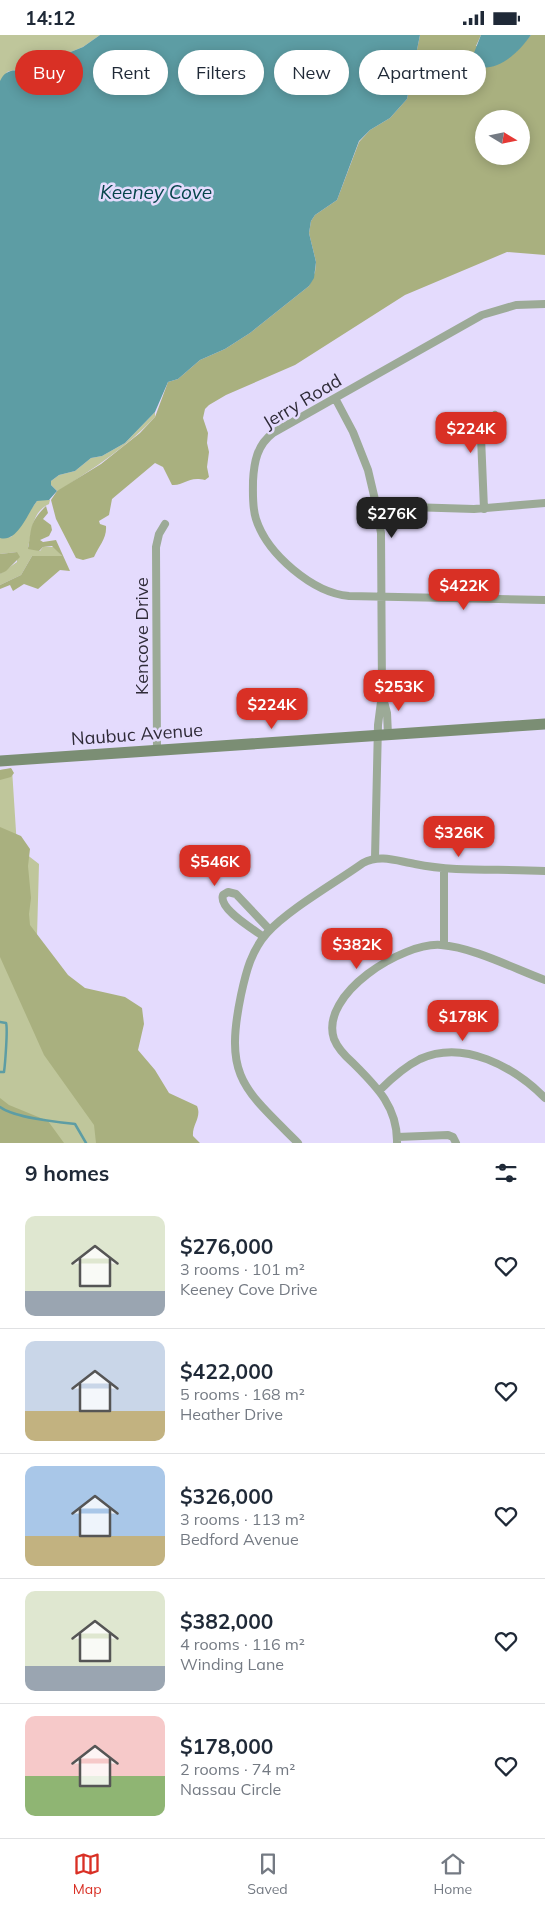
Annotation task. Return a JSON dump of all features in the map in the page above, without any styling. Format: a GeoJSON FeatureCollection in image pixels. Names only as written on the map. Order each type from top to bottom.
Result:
{"type":"FeatureCollection","features":[{"type":"Feature","properties":{"kind":"main road","name":"Naubuc Avenue"},"geometry":{"type":"LineString","coordinates":[[0,761],[545,724]]}},
{"type":"Feature","properties":{"kind":"street","name":"Jerry Road"},"geometry":{"type":"LineString","coordinates":[[545,304],[516,305],[482,315],[272,433],[261,445],[254,469],[254,513],[260,529],[270,546],[312,584],[341,595],[545,600]]}},
{"type":"Feature","properties":{"kind":"street"},"geometry":{"type":"LineString","coordinates":[[335,398],[361,452],[377,506],[381,539],[382,694],[387,713],[383,735],[375,859]]}},
{"type":"Feature","properties":{"kind":"street"},"geometry":{"type":"LineString","coordinates":[[484,509],[481,437],[484,427],[495,415]]}},
{"type":"Feature","properties":{"kind":"street"},"geometry":{"type":"LineString","coordinates":[[377,506],[484,509],[545,503]]}},
{"type":"Feature","properties":{"kind":"street","name":"Kencove Drive"},"geometry":{"type":"LineString","coordinates":[[157,750],[156,547],[159,534],[166,524]]}},
{"type":"Feature","properties":{"kind":"street"},"geometry":{"type":"LineString","coordinates":[[298,1143],[247,1088],[235,1056],[234,1031],[246,975],[252,957],[270,930],[358,867],[375,859],[383,858],[444,869],[545,871]]}},
{"type":"Feature","properties":{"kind":"street"},"geometry":{"type":"LineString","coordinates":[[444,869],[444,945]]}},
{"type":"Feature","properties":{"kind":"street"},"geometry":{"type":"LineString","coordinates":[[264,937],[225,907],[222,900],[224,895],[228,892],[236,894],[270,930]]}},
{"type":"Feature","properties":{"kind":"street"},"geometry":{"type":"LineString","coordinates":[[456,1143],[450,1135],[397,1140],[390,1109],[380,1090],[337,1045],[332,1025],[336,1008],[351,988],[398,955],[423,945],[444,945],[464,950],[545,980]]}},
{"type":"Feature","properties":{"kind":"street"},"geometry":{"type":"LineString","coordinates":[[380,1090],[400,1071],[419,1060],[436,1054],[453,1052],[474,1055],[500,1065],[523,1079],[545,1098]]}},
{"type":"Feature","properties":{"kind":"shaded area"},"geometry":{"type":"Polygon","coordinates":[[[0,35],[100,35],[76,50],[15,50],[15,71],[7,72],[1,87],[0,97],[0,35]]]}},
{"type":"Feature","properties":{"kind":"shaded area"},"geometry":{"type":"Polygon","coordinates":[[[420,35],[481,35],[476,46],[516,52],[531,35],[545,35],[545,255],[507,252],[405,295],[295,365],[226,395],[209,405],[205,409],[203,418],[208,433],[207,443],[209,452],[207,467],[209,477],[205,480],[194,479],[172,485],[163,467],[155,463],[112,499],[109,515],[99,521],[100,524],[106,526],[106,530],[94,557],[83,560],[76,558],[56,519],[51,500],[57,491],[101,464],[140,433],[155,417],[168,382],[178,379],[200,360],[225,349],[250,333],[309,286],[315,272],[316,262],[309,233],[311,221],[315,215],[337,200],[359,142],[370,130],[390,118],[407,99],[408,95],[486,95],[486,50],[417,50],[420,35]]]}},
{"type":"Feature","properties":{"kind":"shaded area"},"geometry":{"type":"Polygon","coordinates":[[[155,412],[155,417],[144,428],[98,465],[60,490],[57,491],[51,485],[51,481],[59,475],[75,471],[91,458],[102,456],[125,443],[155,412]]]}},
{"type":"Feature","properties":{"kind":"shaded area"},"geometry":{"type":"Polygon","coordinates":[[[43,499],[50,500],[49,504],[36,517],[28,547],[40,551],[43,547],[54,547],[62,556],[32,556],[21,575],[0,585],[0,574],[17,562],[17,552],[0,554],[0,538],[11,537],[37,501],[43,499]]]}},
{"type":"Feature","properties":{"kind":"shaded area"},"geometry":{"type":"Polygon","coordinates":[[[46,506],[48,513],[43,519],[51,525],[52,530],[49,536],[40,540],[43,542],[56,540],[70,571],[60,570],[38,589],[24,584],[13,591],[10,585],[0,589],[0,585],[21,575],[32,556],[62,556],[52,546],[43,547],[39,551],[28,549],[34,521],[46,506]]]}},
{"type":"Feature","properties":{"kind":"shaded area"},"geometry":{"type":"Polygon","coordinates":[[[17,552],[20,557],[6,571],[0,574],[0,554],[17,552]]]}},
{"type":"Feature","properties":{"kind":"shaded area"},"geometry":{"type":"Polygon","coordinates":[[[11,768],[14,773],[11,777],[0,780],[0,770],[11,768]]]}},
{"type":"Feature","properties":{"kind":"shaded area"},"geometry":{"type":"Polygon","coordinates":[[[12,769],[17,847],[39,864],[37,936],[131,1143],[0,1143],[0,770],[12,769]]]}},
{"type":"Feature","properties":{"kind":"shaded area"},"geometry":{"type":"Polygon","coordinates":[[[0,827],[21,836],[30,849],[28,866],[31,898],[30,925],[68,975],[85,988],[125,997],[142,1008],[144,1024],[138,1050],[155,1070],[169,1093],[197,1106],[198,1117],[193,1136],[200,1143],[96,1143],[94,1125],[44,1055],[0,957],[0,827]]]}},
{"type":"Feature","properties":{"kind":"shaded area"},"geometry":{"type":"Polygon","coordinates":[[[0,1098],[9,1105],[48,1121],[64,1143],[0,1143],[0,1098]]]}},
{"type":"Feature","properties":{"kind":"water","name":"Keeney Cove"},"geometry":{"type":"Polygon","coordinates":[[[100,35],[420,35],[417,50],[359,50],[359,95],[408,95],[407,99],[390,118],[370,130],[359,141],[337,200],[315,215],[311,221],[309,233],[316,262],[314,278],[309,286],[250,333],[225,349],[200,360],[178,379],[168,382],[155,412],[125,443],[102,456],[91,458],[75,471],[59,475],[51,481],[51,485],[57,491],[49,500],[37,501],[22,526],[12,536],[0,538],[0,81],[4,75],[15,71],[15,95],[83,95],[83,50],[76,50],[100,35]]]}},
{"type":"Feature","properties":{"kind":"water"},"geometry":{"type":"Polygon","coordinates":[[[481,35],[531,35],[507,60],[492,67],[486,68],[486,50],[475,50],[481,35]]]}},
{"type":"Feature","properties":{"kind":"waterway"},"geometry":{"type":"LineString","coordinates":[[0,1022],[6,1023],[7,1032],[4,1072],[0,1072]]}},
{"type":"Feature","properties":{"kind":"waterway"},"geometry":{"type":"LineString","coordinates":[[0,1107],[25,1117],[75,1124],[86,1143]]}}]}
